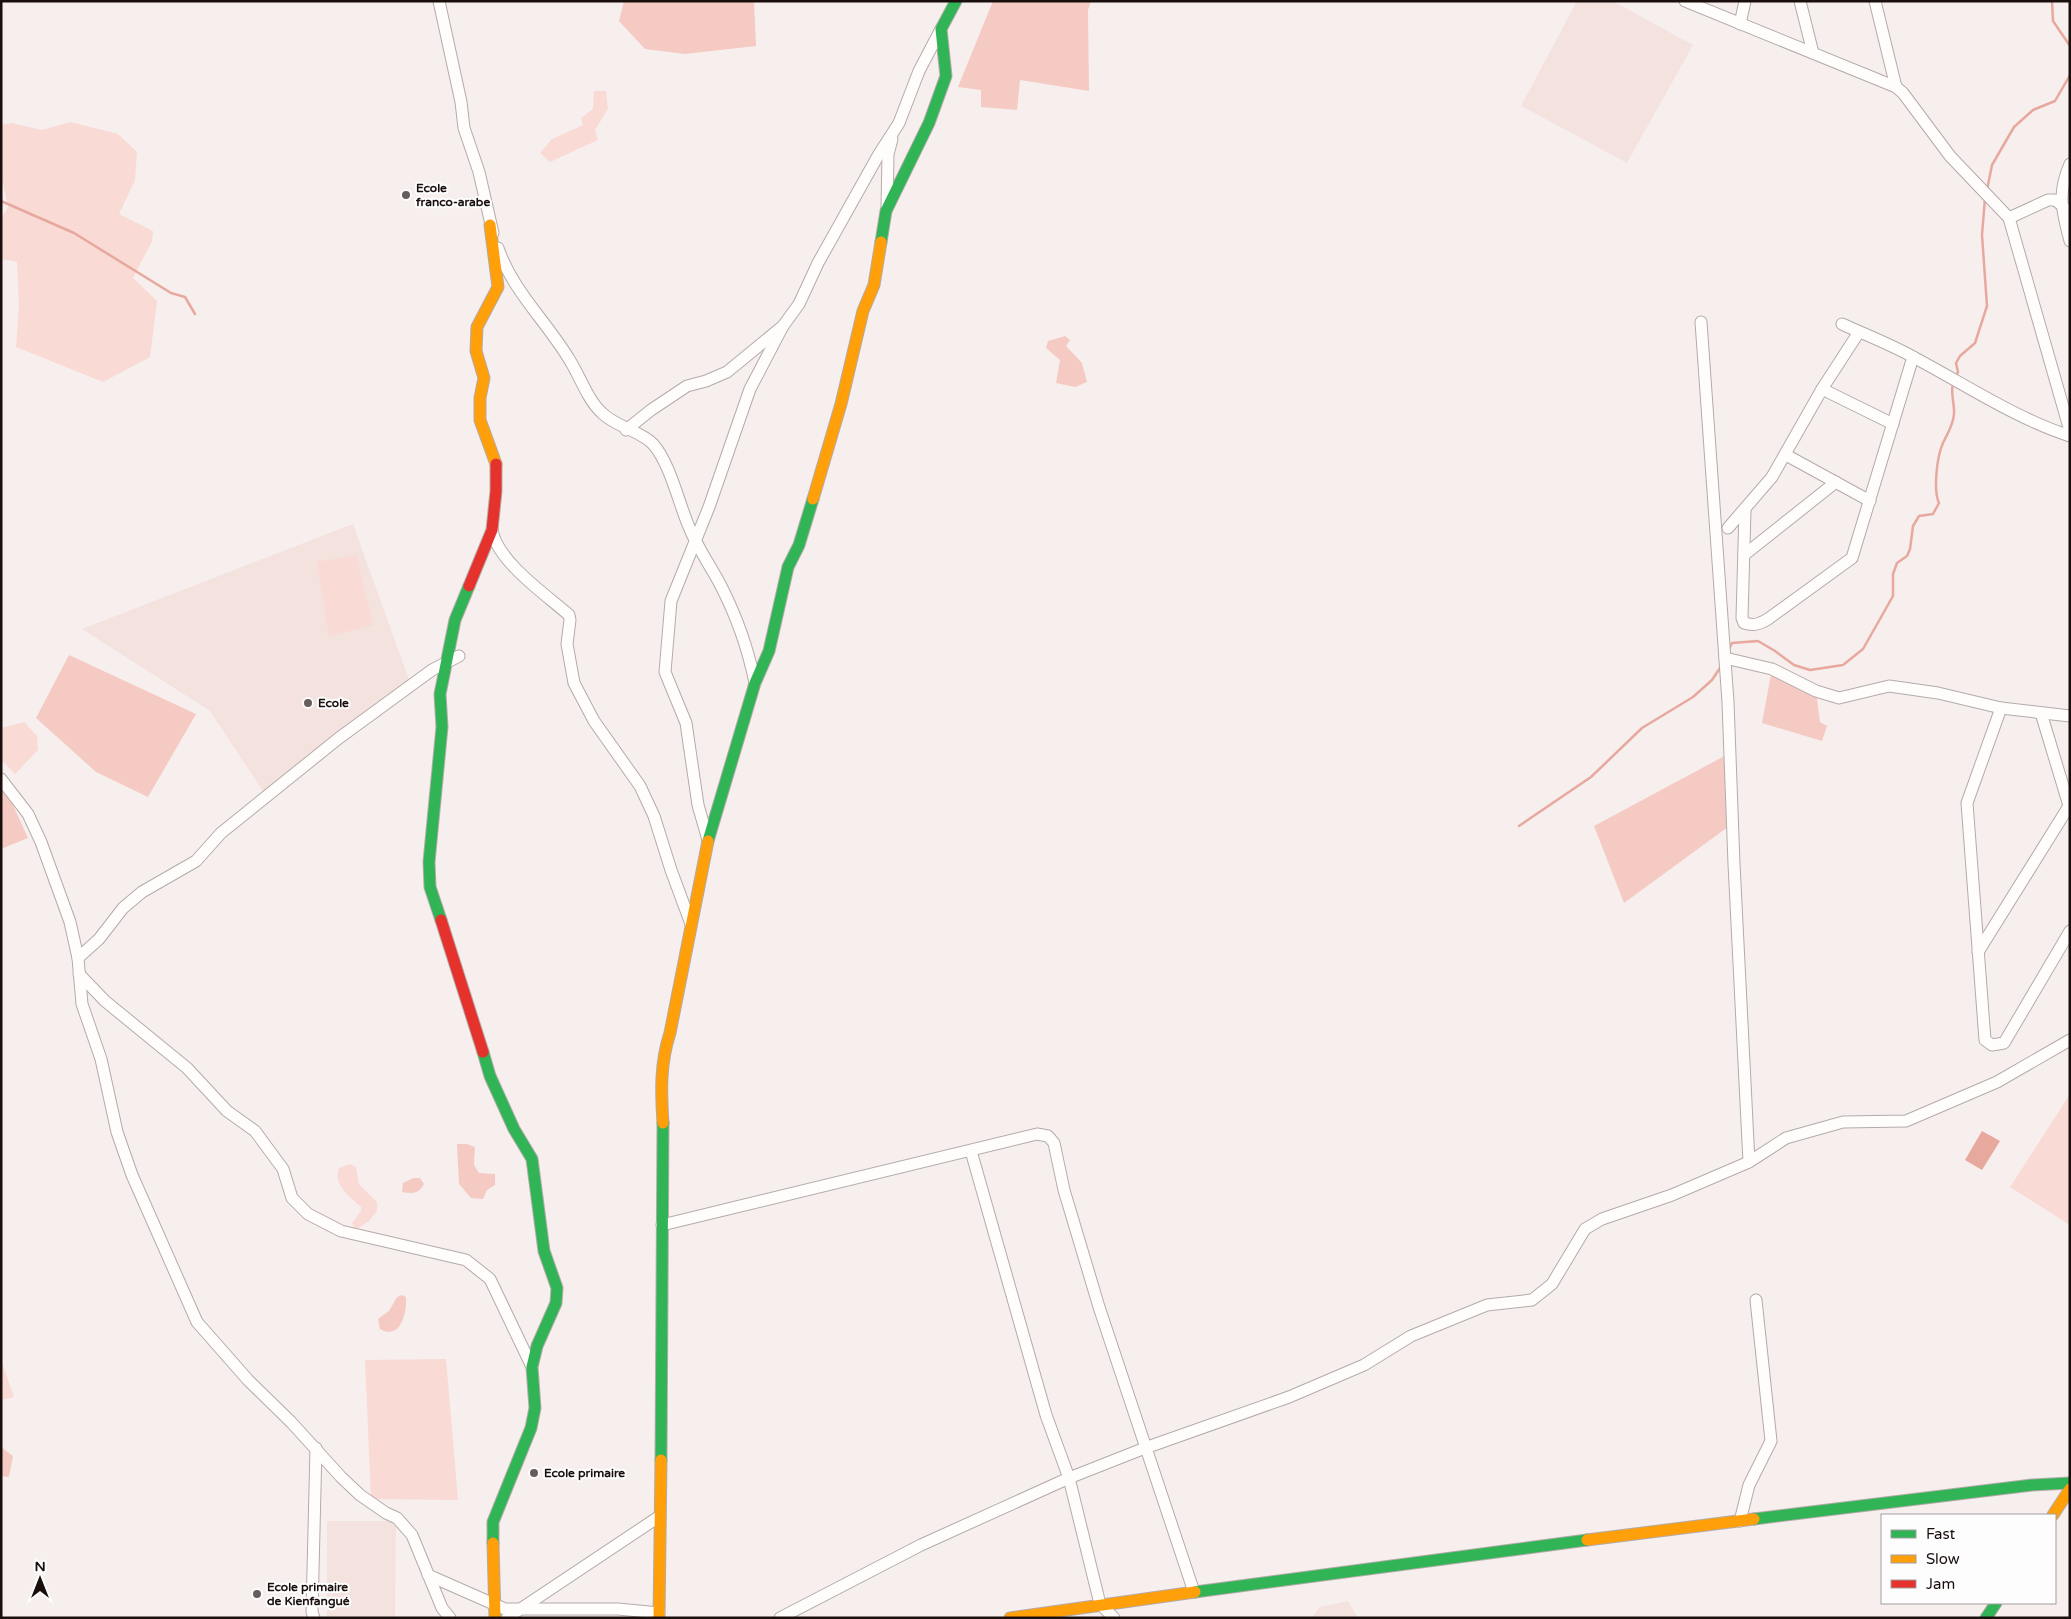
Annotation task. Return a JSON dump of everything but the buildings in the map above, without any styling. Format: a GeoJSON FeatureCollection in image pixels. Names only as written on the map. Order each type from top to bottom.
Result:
{"type":"FeatureCollection","features":[{"type":"Feature","properties":{"kind":"street"},"geometry":{"type":"LineString","coordinates":[[439,1],[461,102],[464,128],[479,172],[490,225],[498,288],[477,327],[476,351],[484,378],[480,398],[480,420],[496,465],[496,491],[492,530],[494,541],[530,584],[569,615],[568,644],[574,683],[594,721],[640,786],[654,816],[691,924]]}},
{"type":"Feature","properties":{"kind":"street"},"geometry":{"type":"LineString","coordinates":[[708,840],[698,806],[686,723],[665,672],[671,602],[681,580],[694,539],[708,507],[750,389],[783,326],[799,304],[818,262],[899,123],[919,71],[956,1]]}},
{"type":"Feature","properties":{"kind":"street"},"geometry":{"type":"LineString","coordinates":[[1685,1],[1896,87]]}},
{"type":"Feature","properties":{"kind":"street"},"geometry":{"type":"LineString","coordinates":[[1740,24],[1745,1]]}},
{"type":"Feature","properties":{"kind":"street"},"geometry":{"type":"LineString","coordinates":[[1800,1],[1813,53]]}},
{"type":"Feature","properties":{"kind":"street"},"geometry":{"type":"LineString","coordinates":[[1874,1],[1896,87],[1950,156],[2009,218],[2070,431]]}},
{"type":"Feature","properties":{"kind":"street"},"geometry":{"type":"LineString","coordinates":[[886,211],[929,123],[946,76],[941,29]]}},
{"type":"Feature","properties":{"kind":"street"},"geometry":{"type":"LineString","coordinates":[[428,1575],[506,1609],[618,1609],[659,1615],[664,1140],[663,1048],[670,1033],[708,840],[722,799],[755,683],[769,651],[788,566],[799,545],[841,404],[863,311],[874,285],[886,211],[888,154],[893,132]]}},
{"type":"Feature","properties":{"kind":"street"},"geometry":{"type":"LineString","coordinates":[[2070,164],[2063,180],[2060,203],[2070,240]]}},
{"type":"Feature","properties":{"kind":"street"},"geometry":{"type":"LineString","coordinates":[[2009,218],[2048,200],[2060,203],[2070,214]]}},
{"type":"Feature","properties":{"kind":"street"},"geometry":{"type":"LineString","coordinates":[[490,225],[504,265],[568,357],[592,402],[603,414],[626,430],[647,440],[661,455],[694,539],[734,613],[749,656],[755,683]]}},
{"type":"Feature","properties":{"kind":"street"},"geometry":{"type":"LineString","coordinates":[[1701,322],[1725,658],[1749,1162]]}},
{"type":"Feature","properties":{"kind":"street"},"geometry":{"type":"LineString","coordinates":[[1842,324],[1913,357],[2009,411],[2043,427],[2070,436]]}},
{"type":"Feature","properties":{"kind":"street"},"geometry":{"type":"LineString","coordinates":[[626,430],[687,386],[706,381],[726,372],[783,326]]}},
{"type":"Feature","properties":{"kind":"street"},"geometry":{"type":"LineString","coordinates":[[1728,528],[1745,510],[1786,456],[1822,390],[1859,332]]}},
{"type":"Feature","properties":{"kind":"street"},"geometry":{"type":"LineString","coordinates":[[1745,510],[1742,618],[1744,623],[1760,624],[1852,558],[1913,357]]}},
{"type":"Feature","properties":{"kind":"street"},"geometry":{"type":"LineString","coordinates":[[1822,390],[1893,424]]}},
{"type":"Feature","properties":{"kind":"street"},"geometry":{"type":"LineString","coordinates":[[1786,456],[1870,501]]}},
{"type":"Feature","properties":{"kind":"street"},"geometry":{"type":"LineString","coordinates":[[1744,555],[1836,482]]}},
{"type":"Feature","properties":{"kind":"street"},"geometry":{"type":"LineString","coordinates":[[492,530],[455,620],[440,694],[442,727],[429,862],[430,887],[479,1038],[484,1062],[514,1129],[532,1159],[544,1251],[556,1288],[556,1303],[537,1346],[532,1367]]}},
{"type":"Feature","properties":{"kind":"street"},"geometry":{"type":"LineString","coordinates":[[78,958],[99,939],[123,908],[142,892],[196,861],[221,833],[263,801],[315,757],[408,686],[459,656]]}},
{"type":"Feature","properties":{"kind":"street"},"geometry":{"type":"LineString","coordinates":[[1725,658],[1772,669],[1816,691],[1839,698],[1889,686],[1938,693],[2001,708],[2070,716]]}},
{"type":"Feature","properties":{"kind":"street"},"geometry":{"type":"LineString","coordinates":[[2001,708],[1967,803],[1985,1040],[1992,1045],[2004,1043],[2070,931]]}},
{"type":"Feature","properties":{"kind":"street"},"geometry":{"type":"LineString","coordinates":[[1978,952],[2069,807],[2042,713]]}},
{"type":"Feature","properties":{"kind":"street"},"geometry":{"type":"LineString","coordinates":[[1,779],[28,814],[41,842],[70,922],[78,958],[82,1004],[101,1059],[117,1132],[132,1176],[171,1261],[190,1309],[197,1322],[248,1380],[360,1495],[405,1525],[412,1535],[442,1608],[450,1618]]}},
{"type":"Feature","properties":{"kind":"street"},"geometry":{"type":"LineString","coordinates":[[79,974],[105,1001],[181,1062],[227,1111],[255,1131],[283,1169],[292,1198],[308,1214],[341,1231],[466,1260],[479,1268],[490,1279],[532,1367],[535,1395],[533,1422],[516,1469],[493,1522],[493,1604],[496,1618]]}},
{"type":"Feature","properties":{"kind":"street"},"geometry":{"type":"LineString","coordinates":[[780,1618],[921,1545],[1069,1478],[1145,1448],[1289,1397],[1364,1365],[1412,1336],[1488,1305],[1532,1300],[1552,1284],[1585,1229],[1602,1219],[1672,1195],[1749,1162],[1786,1138],[1843,1122],[1906,1121],[1997,1082],[2070,1040]]}},
{"type":"Feature","properties":{"kind":"street"},"geometry":{"type":"LineString","coordinates":[[662,1224],[1037,1134],[1048,1136],[1054,1143],[1077,1233],[1145,1448],[1194,1592]]}},
{"type":"Feature","properties":{"kind":"street"},"geometry":{"type":"LineString","coordinates":[[971,1151],[1046,1415],[1069,1478],[1100,1604],[1114,1618]]}},
{"type":"Feature","properties":{"kind":"street"},"geometry":{"type":"LineString","coordinates":[[1740,1521],[1748,1485],[1771,1441],[1756,1300]]}},
{"type":"Feature","properties":{"kind":"street"},"geometry":{"type":"LineString","coordinates":[[314,1618],[312,1612],[316,1448]]}},
{"type":"Feature","properties":{"kind":"street"},"geometry":{"type":"LineString","coordinates":[[1010,1618],[1100,1604],[1740,1521],[2032,1484],[2070,1483]]}},
{"type":"Feature","properties":{"kind":"street"},"geometry":{"type":"LineString","coordinates":[[2054,1514],[2070,1489]]}},
{"type":"Feature","properties":{"kind":"street"},"geometry":{"type":"LineString","coordinates":[[507,1618],[660,1516]]}},
{"type":"Feature","properties":{"kind":"street"},"geometry":{"type":"LineString","coordinates":[[1986,1618],[1995,1604]]}},
{"type":"Feature","properties":{"kind":"shaded area"},"geometry":{"type":"Polygon","coordinates":[[[624,1],[754,1],[756,46],[685,54],[645,49],[619,21],[624,1]]]}},
{"type":"Feature","properties":{"kind":"shaded area"},"geometry":{"type":"Polygon","coordinates":[[[993,1],[1091,1],[1088,10],[1089,91],[1020,80],[1017,110],[981,107],[981,90],[958,87],[993,1]]]}},
{"type":"Feature","properties":{"kind":"shaded area"},"geometry":{"type":"Polygon","coordinates":[[[1577,1],[1613,1],[1693,45],[1627,163],[1521,106],[1577,1]]]}},
{"type":"Feature","properties":{"kind":"shaded area"},"geometry":{"type":"Polygon","coordinates":[[[594,91],[606,91],[608,109],[595,130],[598,140],[550,162],[540,153],[552,139],[583,125],[581,118],[593,109],[594,91]]]}},
{"type":"Feature","properties":{"kind":"shaded area"},"geometry":{"type":"Polygon","coordinates":[[[70,122],[118,134],[137,152],[135,180],[119,214],[153,231],[152,241],[133,278],[157,301],[150,357],[103,382],[16,347],[19,306],[17,262],[1,259],[1,219],[8,207],[1,174],[1,125],[12,123],[42,130],[70,122]]]}},
{"type":"Feature","properties":{"kind":"shaded area"},"geometry":{"type":"Polygon","coordinates":[[[1065,336],[1070,340],[1066,346],[1082,363],[1087,382],[1075,387],[1056,383],[1060,360],[1046,348],[1048,341],[1065,336]]]}},
{"type":"Feature","properties":{"kind":"shaded area"},"geometry":{"type":"Polygon","coordinates":[[[353,524],[409,680],[263,791],[210,711],[82,629],[353,524]]]}},
{"type":"Feature","properties":{"kind":"shaded area"},"geometry":{"type":"Polygon","coordinates":[[[356,555],[373,625],[329,636],[317,562],[356,555]]]}},
{"type":"Feature","properties":{"kind":"shaded area"},"geometry":{"type":"Polygon","coordinates":[[[69,655],[196,714],[148,797],[96,772],[36,718],[69,655]]]}},
{"type":"Feature","properties":{"kind":"shaded area"},"geometry":{"type":"Polygon","coordinates":[[[1772,669],[1816,691],[1820,722],[1827,726],[1822,741],[1762,723],[1772,669]]]}},
{"type":"Feature","properties":{"kind":"shaded area"},"geometry":{"type":"Polygon","coordinates":[[[24,722],[37,736],[38,750],[15,774],[1,760],[1,728],[24,722]]]}},
{"type":"Feature","properties":{"kind":"shaded area"},"geometry":{"type":"Polygon","coordinates":[[[1730,753],[1732,824],[1624,903],[1594,826],[1730,753]]]}},
{"type":"Feature","properties":{"kind":"shaded area"},"geometry":{"type":"Polygon","coordinates":[[[1,779],[28,838],[1,849],[1,779]]]}},
{"type":"Feature","properties":{"kind":"shaded area"},"geometry":{"type":"Polygon","coordinates":[[[2070,1094],[2070,1225],[2010,1187],[2070,1094]]]}},
{"type":"Feature","properties":{"kind":"shaded area"},"geometry":{"type":"Polygon","coordinates":[[[1982,1131],[2000,1141],[1982,1170],[1965,1160],[1982,1131]]]}},
{"type":"Feature","properties":{"kind":"shaded area"},"geometry":{"type":"Polygon","coordinates":[[[457,1144],[467,1144],[475,1147],[474,1165],[479,1173],[495,1174],[495,1185],[487,1190],[483,1199],[471,1198],[459,1184],[457,1144]]]}},
{"type":"Feature","properties":{"kind":"shaded area"},"geometry":{"type":"Polygon","coordinates":[[[350,1164],[356,1167],[359,1184],[377,1202],[377,1211],[369,1221],[355,1230],[352,1223],[361,1211],[361,1207],[344,1190],[338,1180],[339,1168],[350,1164]]]}},
{"type":"Feature","properties":{"kind":"shaded area"},"geometry":{"type":"Polygon","coordinates":[[[413,1178],[420,1178],[424,1184],[420,1190],[415,1193],[402,1192],[403,1183],[413,1178]]]}},
{"type":"Feature","properties":{"kind":"shaded area"},"geometry":{"type":"Polygon","coordinates":[[[402,1295],[406,1297],[406,1303],[404,1317],[398,1328],[387,1332],[380,1329],[378,1319],[389,1311],[397,1297],[402,1295]]]}},
{"type":"Feature","properties":{"kind":"shaded area"},"geometry":{"type":"Polygon","coordinates":[[[446,1359],[458,1500],[371,1499],[365,1360],[446,1359]]]}},
{"type":"Feature","properties":{"kind":"shaded area"},"geometry":{"type":"Polygon","coordinates":[[[1,1360],[14,1397],[1,1400],[1,1360]]]}},
{"type":"Feature","properties":{"kind":"shaded area"},"geometry":{"type":"Polygon","coordinates":[[[1,1447],[13,1456],[9,1477],[1,1476],[1,1447]]]}},
{"type":"Feature","properties":{"kind":"shaded area"},"geometry":{"type":"Polygon","coordinates":[[[327,1521],[396,1521],[395,1618],[327,1618],[327,1521]]]}},
{"type":"Feature","properties":{"kind":"shaded area"},"geometry":{"type":"Polygon","coordinates":[[[1348,1601],[1358,1618],[1312,1618],[1320,1607],[1348,1601]]]}},
{"type":"Feature","properties":{"kind":"waterway"},"geometry":{"type":"LineString","coordinates":[[2052,1],[2053,21],[2070,46]]}},
{"type":"Feature","properties":{"kind":"waterway"},"geometry":{"type":"LineString","coordinates":[[1987,190],[1992,165],[2014,127],[2033,110],[2055,101],[2070,75]]}},
{"type":"Feature","properties":{"kind":"waterway"},"geometry":{"type":"LineString","coordinates":[[1956,376],[1958,372],[1956,363],[1960,356],[1975,343],[1987,306],[1982,235],[1985,198]]}},
{"type":"Feature","properties":{"kind":"waterway"},"geometry":{"type":"LineString","coordinates":[[1,201],[74,233],[171,293],[185,297],[195,314]]}},
{"type":"Feature","properties":{"kind":"waterway"},"geometry":{"type":"LineString","coordinates":[[1729,649],[1732,643],[1758,641],[1794,665],[1810,670],[1843,665],[1863,649],[1893,596],[1893,574],[1897,563],[1907,556],[1910,549],[1913,526],[1919,516],[1933,514],[1939,503],[1936,490],[1938,464],[1941,449],[1953,418],[1953,384]]}},
{"type":"Feature","properties":{"kind":"waterway"},"geometry":{"type":"LineString","coordinates":[[1519,826],[1591,777],[1642,728],[1693,697],[1712,680],[1722,665]]}},
{"type":"Feature","properties":{"kind":"traffic: fast"},"geometry":{"type":"LineString","coordinates":[[881,242],[886,211],[929,123],[946,76],[941,29],[956,1]]}},
{"type":"Feature","properties":{"kind":"traffic: fast"},"geometry":{"type":"LineString","coordinates":[[708,841],[755,683],[769,651],[788,567],[799,545],[813,499]]}},
{"type":"Feature","properties":{"kind":"traffic: fast"},"geometry":{"type":"LineString","coordinates":[[441,920],[430,887],[429,862],[442,727],[440,694],[455,620],[469,586]]}},
{"type":"Feature","properties":{"kind":"traffic: fast"},"geometry":{"type":"LineString","coordinates":[[483,1052],[490,1076],[514,1129],[532,1159],[544,1251],[557,1288],[556,1303],[537,1346],[532,1367],[535,1408],[531,1428],[493,1522],[493,1543]]}},
{"type":"Feature","properties":{"kind":"traffic: fast"},"geometry":{"type":"LineString","coordinates":[[661,1460],[663,1123]]}},
{"type":"Feature","properties":{"kind":"traffic: fast"},"geometry":{"type":"LineString","coordinates":[[1754,1519],[2032,1485],[2070,1483]]}},
{"type":"Feature","properties":{"kind":"traffic: fast"},"geometry":{"type":"LineString","coordinates":[[1195,1592],[1587,1540]]}},
{"type":"Feature","properties":{"kind":"traffic: fast"},"geometry":{"type":"LineString","coordinates":[[1986,1618],[1995,1604]]}},
{"type":"Feature","properties":{"kind":"traffic: slow"},"geometry":{"type":"LineString","coordinates":[[490,225],[498,287],[477,327],[476,351],[484,378],[480,398],[480,420],[496,464]]}},
{"type":"Feature","properties":{"kind":"traffic: slow"},"geometry":{"type":"LineString","coordinates":[[813,499],[841,404],[863,311],[874,285],[881,242]]}},
{"type":"Feature","properties":{"kind":"traffic: slow"},"geometry":{"type":"LineString","coordinates":[[663,1123],[664,1055],[708,841]]}},
{"type":"Feature","properties":{"kind":"traffic: slow"},"geometry":{"type":"LineString","coordinates":[[659,1618],[661,1460]]}},
{"type":"Feature","properties":{"kind":"traffic: slow"},"geometry":{"type":"LineString","coordinates":[[2054,1514],[2070,1489]]}},
{"type":"Feature","properties":{"kind":"traffic: slow"},"geometry":{"type":"LineString","coordinates":[[1587,1540],[1754,1519]]}},
{"type":"Feature","properties":{"kind":"traffic: slow"},"geometry":{"type":"LineString","coordinates":[[493,1543],[495,1618]]}},
{"type":"Feature","properties":{"kind":"traffic: slow"},"geometry":{"type":"LineString","coordinates":[[1010,1618],[1195,1592]]}},
{"type":"Feature","properties":{"kind":"traffic: jam"},"geometry":{"type":"LineString","coordinates":[[469,586],[492,530],[496,491],[496,464]]}},
{"type":"Feature","properties":{"kind":"traffic: jam"},"geometry":{"type":"LineString","coordinates":[[441,920],[483,1052]]}},
{"type":"Feature","properties":{"kind":"place","name":"Ecole franco-arabe"},"geometry":{"type":"Point","coordinates":[406,195]}},
{"type":"Feature","properties":{"kind":"place","name":"Ecole"},"geometry":{"type":"Point","coordinates":[308,703]}},
{"type":"Feature","properties":{"kind":"place","name":"Ecole primaire"},"geometry":{"type":"Point","coordinates":[534,1473]}},
{"type":"Feature","properties":{"kind":"place","name":"Ecole primaire de Kienfangué"},"geometry":{"type":"Point","coordinates":[257,1594]}}]}
